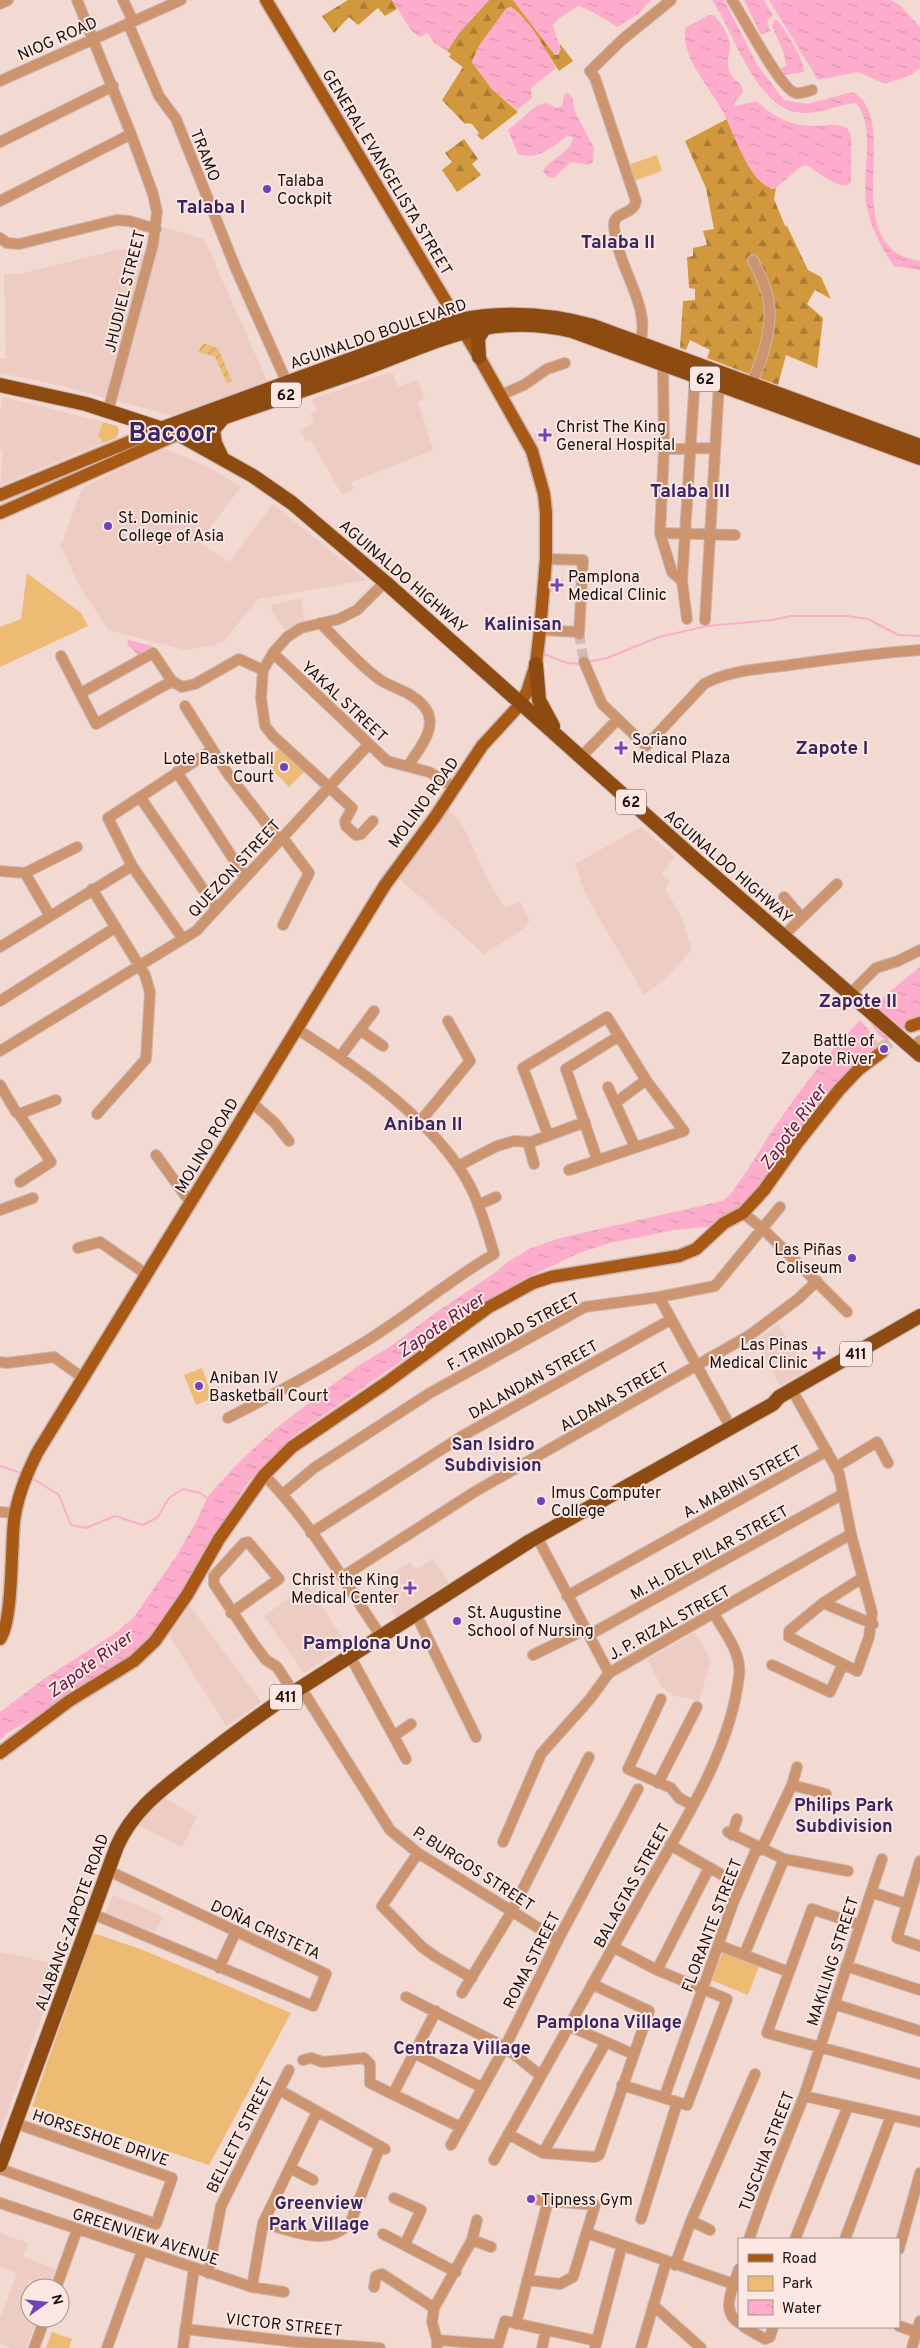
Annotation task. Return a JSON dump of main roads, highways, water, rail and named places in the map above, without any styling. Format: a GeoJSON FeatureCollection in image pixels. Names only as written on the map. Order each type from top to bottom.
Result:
{"type":"FeatureCollection","features":[{"type":"Feature","properties":{"kind":"highway","name":"AGUINALDO BOULEVARD"},"geometry":{"type":"LineString","coordinates":[[164,428],[287,383],[461,326],[503,314],[545,315],[593,326],[920,446]]}},
{"type":"Feature","properties":{"kind":"highway","name":"AGUINALDO BOULEVARD"},"geometry":{"type":"LineString","coordinates":[[178,434],[366,368],[461,326],[527,324],[555,327],[663,363],[920,458]]}},
{"type":"Feature","properties":{"kind":"highway"},"geometry":{"type":"LineString","coordinates":[[480,357],[478,338],[486,326]]}},
{"type":"Feature","properties":{"kind":"highway","name":"AGUINALDO HIGHWAY"},"geometry":{"type":"LineString","coordinates":[[0,385],[54,396],[164,428],[222,458],[292,503],[385,582],[783,936],[896,1034],[917,1048]]}},
{"type":"Feature","properties":{"kind":"highway"},"geometry":{"type":"LineString","coordinates":[[222,458],[215,443],[212,430],[215,424],[224,417]]}},
{"type":"Feature","properties":{"kind":"highway"},"geometry":{"type":"LineString","coordinates":[[536,664],[539,700],[561,739]]}},
{"type":"Feature","properties":{"kind":"highway","name":"ALABANG-ZAPOTE ROAD"},"geometry":{"type":"LineString","coordinates":[[794,1393],[920,1316]]}},
{"type":"Feature","properties":{"kind":"highway","name":"ALABANG-ZAPOTE ROAD"},"geometry":{"type":"LineString","coordinates":[[0,2166],[125,1828],[153,1796],[245,1726],[297,1690],[537,1538],[773,1404],[779,1397],[794,1393],[920,1326]]}},
{"type":"Feature","properties":{"kind":"main road","name":"GENERAL EVANGELISTA STREET"},"geometry":{"type":"LineString","coordinates":[[266,0],[480,357],[532,451],[541,476],[546,512],[546,558],[536,664],[530,683],[520,703]]}},
{"type":"Feature","properties":{"kind":"main road"},"geometry":{"type":"LineString","coordinates":[[0,495],[164,428]]}},
{"type":"Feature","properties":{"kind":"main road"},"geometry":{"type":"LineString","coordinates":[[0,513],[178,434]]}},
{"type":"Feature","properties":{"kind":"main road","name":"MOLINO ROAD"},"geometry":{"type":"LineString","coordinates":[[0,1639],[8,1621],[15,1513],[22,1483],[28,1471],[146,1274],[385,885],[488,739],[520,703]]}},
{"type":"Feature","properties":{"kind":"main road"},"geometry":{"type":"LineString","coordinates":[[0,1753],[69,1701],[134,1661],[151,1646],[166,1628],[219,1539],[264,1475],[303,1438],[510,1294],[551,1277],[679,1256],[696,1249],[724,1223],[742,1213],[783,1167],[824,1108],[858,1070],[880,1051]]}},
{"type":"Feature","properties":{"kind":"water"},"geometry":{"type":"Polygon","coordinates":[[[392,0],[489,0],[459,33],[447,51],[434,43],[428,33],[419,37],[410,29],[392,0]]]}},
{"type":"Feature","properties":{"kind":"water"},"geometry":{"type":"Polygon","coordinates":[[[513,0],[651,0],[637,15],[617,27],[598,15],[578,6],[557,20],[553,26],[561,50],[555,55],[513,0]]]}},
{"type":"Feature","properties":{"kind":"water"},"geometry":{"type":"Polygon","coordinates":[[[712,0],[724,0],[758,66],[784,100],[807,104],[852,92],[867,106],[873,127],[874,209],[880,233],[894,251],[920,261],[920,270],[894,266],[873,228],[865,191],[867,137],[862,113],[856,103],[803,113],[787,109],[772,100],[748,68],[712,0]]]}},
{"type":"Feature","properties":{"kind":"water"},"geometry":{"type":"Polygon","coordinates":[[[744,0],[764,0],[773,16],[767,20],[770,31],[761,35],[744,0]]]}},
{"type":"Feature","properties":{"kind":"water"},"geometry":{"type":"Polygon","coordinates":[[[769,0],[890,0],[900,5],[920,27],[920,68],[911,75],[885,84],[858,72],[818,80],[769,0]]]}},
{"type":"Feature","properties":{"kind":"water"},"geometry":{"type":"Polygon","coordinates":[[[511,7],[531,27],[556,68],[531,88],[532,98],[517,110],[492,89],[472,62],[479,46],[506,9],[511,7]]]}},
{"type":"Feature","properties":{"kind":"water"},"geometry":{"type":"Polygon","coordinates":[[[709,15],[714,15],[730,42],[728,63],[730,73],[741,86],[743,92],[735,102],[735,106],[757,101],[776,116],[790,122],[805,126],[834,125],[847,128],[851,135],[851,182],[848,185],[837,184],[806,165],[800,167],[776,188],[767,187],[759,180],[744,158],[723,112],[698,72],[687,50],[685,28],[709,15]]]}},
{"type":"Feature","properties":{"kind":"water"},"geometry":{"type":"Polygon","coordinates":[[[775,19],[783,27],[793,43],[804,67],[804,72],[783,75],[780,69],[786,66],[784,53],[772,26],[775,19]]]}},
{"type":"Feature","properties":{"kind":"water"},"geometry":{"type":"Polygon","coordinates":[[[568,93],[572,97],[575,112],[594,148],[593,162],[589,165],[571,162],[554,178],[548,177],[543,171],[546,166],[569,147],[573,137],[567,136],[539,154],[525,156],[518,154],[508,130],[538,105],[547,103],[557,108],[562,106],[564,95],[568,93]]]}},
{"type":"Feature","properties":{"kind":"water"},"geometry":{"type":"Polygon","coordinates":[[[128,640],[153,647],[138,655],[127,644],[128,640]]]}},
{"type":"Feature","properties":{"kind":"water","name":"Zapote River"},"geometry":{"type":"Polygon","coordinates":[[[920,967],[920,1017],[855,1062],[750,1201],[716,1226],[674,1230],[610,1243],[579,1253],[522,1280],[473,1311],[295,1435],[248,1482],[174,1608],[142,1648],[54,1703],[39,1716],[7,1733],[0,1740],[0,1712],[45,1678],[117,1632],[134,1617],[175,1558],[195,1524],[208,1496],[237,1464],[275,1429],[356,1367],[391,1346],[506,1263],[531,1248],[560,1238],[722,1201],[728,1197],[772,1130],[826,1058],[861,1019],[899,983],[920,967]]]}},
{"type":"Feature","properties":{"kind":"waterway"},"geometry":{"type":"LineString","coordinates":[[588,662],[607,658],[659,637],[707,626],[772,620],[791,616],[847,616],[868,619],[898,635],[920,636]]}},
{"type":"Feature","properties":{"kind":"waterway"},"geometry":{"type":"LineString","coordinates":[[544,654],[567,663],[580,664]]}},
{"type":"Feature","properties":{"kind":"waterway"},"geometry":{"type":"LineString","coordinates":[[0,1466],[21,1473]]}},
{"type":"Feature","properties":{"kind":"waterway"},"geometry":{"type":"LineString","coordinates":[[30,1477],[59,1495],[71,1525],[86,1528],[115,1516],[143,1525],[158,1517],[169,1498],[183,1489],[200,1493],[207,1498]]}},
{"type":"Feature","properties":{"kind":"tunnel"},"geometry":{"type":"LineString","coordinates":[[579,634],[584,662]]}},
{"type":"Feature","properties":{"kind":"tunnel"},"geometry":{"type":"LineString","coordinates":[[880,1049],[911,1026]]}},
{"type":"Feature","properties":{"kind":"place","name":"Talaba Cockpit"},"geometry":{"type":"Point","coordinates":[267,189]}},
{"type":"Feature","properties":{"kind":"place","name":"Christ The King General Hospital"},"geometry":{"type":"Point","coordinates":[545,435]}},
{"type":"Feature","properties":{"kind":"place","name":"St. Dominic College of Asia"},"geometry":{"type":"Point","coordinates":[108,526]}},
{"type":"Feature","properties":{"kind":"place","name":"Pamplona Medical Clinic"},"geometry":{"type":"Point","coordinates":[557,585]}},
{"type":"Feature","properties":{"kind":"place","name":"Soriano Medical Plaza"},"geometry":{"type":"Point","coordinates":[621,748]}},
{"type":"Feature","properties":{"kind":"place","name":"Lote Basketball Court"},"geometry":{"type":"Point","coordinates":[284,767]}},
{"type":"Feature","properties":{"kind":"place","name":"Battle of Zapote River"},"geometry":{"type":"Point","coordinates":[884,1049]}},
{"type":"Feature","properties":{"kind":"place","name":"Las Piñas Coliseum"},"geometry":{"type":"Point","coordinates":[852,1258]}},
{"type":"Feature","properties":{"kind":"place","name":"Las Pinas Medical Clinic"},"geometry":{"type":"Point","coordinates":[819,1353]}},
{"type":"Feature","properties":{"kind":"place","name":"Aniban IV Basketball Court"},"geometry":{"type":"Point","coordinates":[199,1386]}},
{"type":"Feature","properties":{"kind":"place","name":"Imus Computer College"},"geometry":{"type":"Point","coordinates":[541,1501]}},
{"type":"Feature","properties":{"kind":"place","name":"Christ the King Medical Center"},"geometry":{"type":"Point","coordinates":[410,1588]}},
{"type":"Feature","properties":{"kind":"place","name":"St. Augustine School of Nursing"},"geometry":{"type":"Point","coordinates":[457,1621]}},
{"type":"Feature","properties":{"kind":"place","name":"Tipness Gym"},"geometry":{"type":"Point","coordinates":[531,2199]}},
{"type":"Feature","properties":{"kind":"district","name":"Talaba I"},"geometry":{"type":"Point","coordinates":[211,206]}},
{"type":"Feature","properties":{"kind":"district","name":"Talaba II"},"geometry":{"type":"Point","coordinates":[618,241]}},
{"type":"Feature","properties":{"kind":"district","name":"Bacoor"},"geometry":{"type":"Point","coordinates":[172,432]}},
{"type":"Feature","properties":{"kind":"district","name":"Talaba III"},"geometry":{"type":"Point","coordinates":[690,490]}},
{"type":"Feature","properties":{"kind":"district","name":"Kalinisan"},"geometry":{"type":"Point","coordinates":[523,624]}},
{"type":"Feature","properties":{"kind":"district","name":"Zapote I"},"geometry":{"type":"Point","coordinates":[832,747]}},
{"type":"Feature","properties":{"kind":"district","name":"Zapote II"},"geometry":{"type":"Point","coordinates":[858,1000]}},
{"type":"Feature","properties":{"kind":"district","name":"Aniban II"},"geometry":{"type":"Point","coordinates":[423,1123]}},
{"type":"Feature","properties":{"kind":"district","name":"San Isidro Subdivision"},"geometry":{"type":"Point","coordinates":[493,1454]}},
{"type":"Feature","properties":{"kind":"district","name":"Pamplona Uno"},"geometry":{"type":"Point","coordinates":[367,1642]}},
{"type":"Feature","properties":{"kind":"district","name":"Philips Park Subdivision"},"geometry":{"type":"Point","coordinates":[844,1815]}},
{"type":"Feature","properties":{"kind":"district","name":"Pamplona Village"},"geometry":{"type":"Point","coordinates":[609,2022]}},
{"type":"Feature","properties":{"kind":"district","name":"Centraza Village"},"geometry":{"type":"Point","coordinates":[462,2048]}},
{"type":"Feature","properties":{"kind":"district","name":"Greenview Park Village"},"geometry":{"type":"Point","coordinates":[319,2213]}}]}
